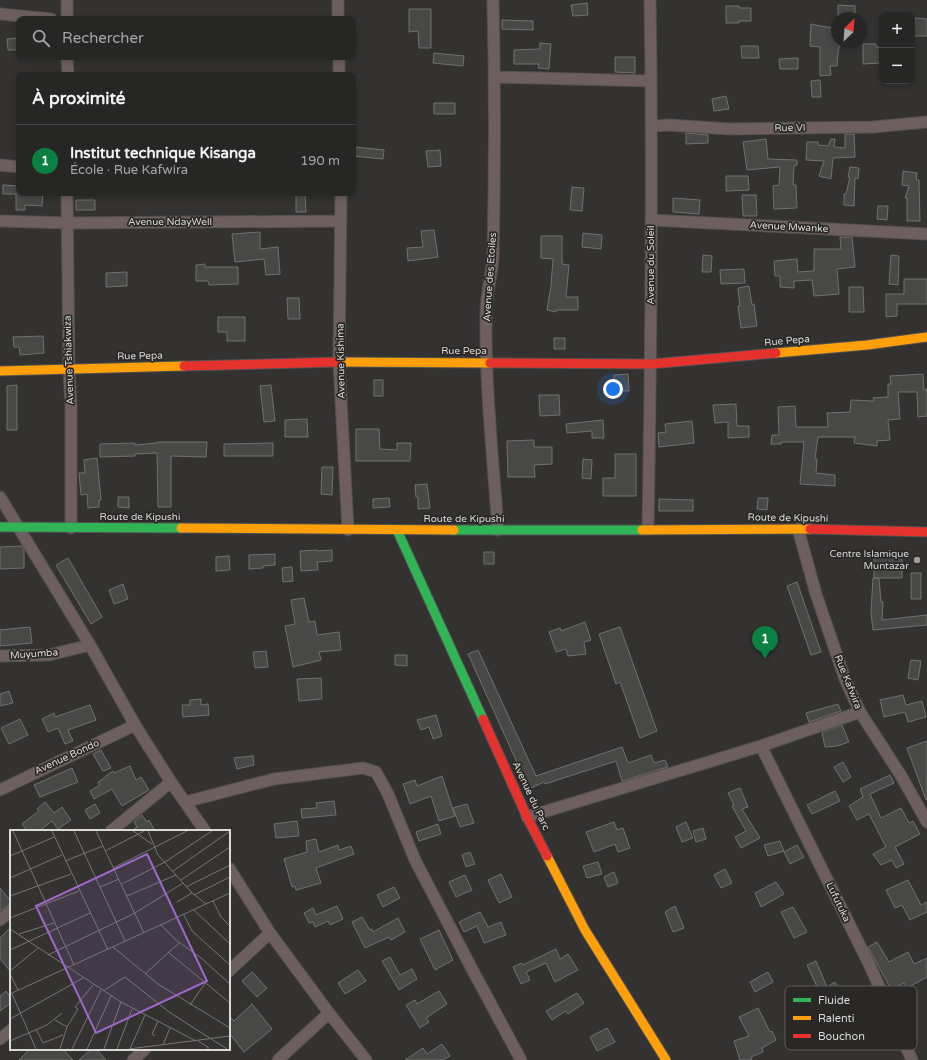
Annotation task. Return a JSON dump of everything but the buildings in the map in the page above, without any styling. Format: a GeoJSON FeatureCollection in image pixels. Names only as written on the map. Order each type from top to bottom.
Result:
{"type":"FeatureCollection","features":[{"type":"Feature","properties":{"kind":"street"},"geometry":{"type":"LineString","coordinates":[[67,0],[67,16]]}},
{"type":"Feature","properties":{"kind":"street"},"geometry":{"type":"LineString","coordinates":[[338,0],[338,16]]}},
{"type":"Feature","properties":{"kind":"street","name":"Avenue des Etoiles"},"geometry":{"type":"LineString","coordinates":[[493,0],[495,77],[494,232],[492,270],[486,311],[487,362],[498,530]]}},
{"type":"Feature","properties":{"kind":"street","name":"Avenue du Soleil"},"geometry":{"type":"LineString","coordinates":[[648,529],[651,364],[652,126],[650,0]]}},
{"type":"Feature","properties":{"kind":"street"},"geometry":{"type":"LineString","coordinates":[[0,14],[20,16]]}},
{"type":"Feature","properties":{"kind":"street"},"geometry":{"type":"LineString","coordinates":[[67,60],[68,72]]}},
{"type":"Feature","properties":{"kind":"street"},"geometry":{"type":"LineString","coordinates":[[339,60],[339,72]]}},
{"type":"Feature","properties":{"kind":"street"},"geometry":{"type":"LineString","coordinates":[[495,77],[651,81]]}},
{"type":"Feature","properties":{"kind":"street","name":"Rue VI"},"geometry":{"type":"LineString","coordinates":[[652,126],[670,125],[730,129],[873,127],[927,122]]}},
{"type":"Feature","properties":{"kind":"street"},"geometry":{"type":"LineString","coordinates":[[0,165],[16,167]]}},
{"type":"Feature","properties":{"kind":"street","name":"Avenue Tshiakwiza"},"geometry":{"type":"LineString","coordinates":[[66,196],[71,407],[71,528]]}},
{"type":"Feature","properties":{"kind":"street","name":"Avenue Kishima"},"geometry":{"type":"LineString","coordinates":[[340,196],[339,362],[348,530]]}},
{"type":"Feature","properties":{"kind":"street","name":"Avenue Mwanke"},"geometry":{"type":"LineString","coordinates":[[651,220],[927,234]]}},
{"type":"Feature","properties":{"kind":"street","name":"Avenue NdayWell"},"geometry":{"type":"LineString","coordinates":[[0,221],[67,223],[341,221]]}},
{"type":"Feature","properties":{"kind":"street","name":"Rue Pepa"},"geometry":{"type":"LineString","coordinates":[[0,370],[339,362],[651,364],[867,345],[927,337]]}},
{"type":"Feature","properties":{"kind":"street"},"geometry":{"type":"LineString","coordinates":[[0,497],[90,645],[135,725],[171,782],[204,830]]}},
{"type":"Feature","properties":{"kind":"street","name":"Route de Kipushi"},"geometry":{"type":"LineString","coordinates":[[0,528],[348,530],[798,529],[927,532]]}},
{"type":"Feature","properties":{"kind":"street","name":"Rue Kafwira"},"geometry":{"type":"LineString","coordinates":[[798,529],[816,594],[845,679],[860,712],[900,774],[927,822]]}},
{"type":"Feature","properties":{"kind":"street","name":"Avenue du Parc"},"geometry":{"type":"LineString","coordinates":[[397,530],[527,817],[585,930],[666,1060]]}},
{"type":"Feature","properties":{"kind":"street","name":"Muyumba"},"geometry":{"type":"LineString","coordinates":[[0,656],[49,655],[90,645]]}},
{"type":"Feature","properties":{"kind":"street"},"geometry":{"type":"LineString","coordinates":[[527,817],[761,746],[860,712]]}},
{"type":"Feature","properties":{"kind":"street","name":"Avenue Bondo"},"geometry":{"type":"LineString","coordinates":[[0,790],[135,725]]}},
{"type":"Feature","properties":{"kind":"street","name":"Lufutuka"},"geometry":{"type":"LineString","coordinates":[[761,746],[879,986]]}},
{"type":"Feature","properties":{"kind":"street"},"geometry":{"type":"LineString","coordinates":[[185,802],[274,778],[363,768],[376,772],[388,794],[415,860],[521,1060]]}},
{"type":"Feature","properties":{"kind":"street"},"geometry":{"type":"LineString","coordinates":[[112,830],[171,782]]}},
{"type":"Feature","properties":{"kind":"street"},"geometry":{"type":"LineString","coordinates":[[230,870],[270,933],[366,1060]]}},
{"type":"Feature","properties":{"kind":"street"},"geometry":{"type":"LineString","coordinates":[[0,920],[10,912]]}},
{"type":"Feature","properties":{"kind":"street"},"geometry":{"type":"LineString","coordinates":[[230,969],[270,933]]}},
{"type":"Feature","properties":{"kind":"street"},"geometry":{"type":"LineString","coordinates":[[278,1060],[329,1013]]}},
{"type":"Feature","properties":{"kind":"street"},"geometry":{"type":"LineString","coordinates":[[0,1039],[10,1031]]}},
{"type":"Feature","properties":{"kind":"street"},"geometry":{"type":"LineString","coordinates":[[133,1060],[144,1050]]}},
{"type":"Feature","properties":{"kind":"street","name":"Lufutuka"},"geometry":{"type":"LineString","coordinates":[[908,1050],[912,1060]]}},
{"type":"Feature","properties":{"kind":"traffic: fast"},"geometry":{"type":"LineString","coordinates":[[0,527],[181,528]]}},
{"type":"Feature","properties":{"kind":"traffic: fast"},"geometry":{"type":"LineString","coordinates":[[397,530],[483,719]]}},
{"type":"Feature","properties":{"kind":"traffic: fast"},"geometry":{"type":"LineString","coordinates":[[454,530],[642,530]]}},
{"type":"Feature","properties":{"kind":"traffic: slow"},"geometry":{"type":"LineString","coordinates":[[776,353],[867,345],[927,337]]}},
{"type":"Feature","properties":{"kind":"traffic: slow"},"geometry":{"type":"LineString","coordinates":[[338,362],[490,363]]}},
{"type":"Feature","properties":{"kind":"traffic: slow"},"geometry":{"type":"LineString","coordinates":[[0,371],[184,366]]}},
{"type":"Feature","properties":{"kind":"traffic: slow"},"geometry":{"type":"LineString","coordinates":[[181,528],[454,530]]}},
{"type":"Feature","properties":{"kind":"traffic: slow"},"geometry":{"type":"LineString","coordinates":[[642,530],[810,529]]}},
{"type":"Feature","properties":{"kind":"traffic: slow"},"geometry":{"type":"LineString","coordinates":[[547,856],[585,930],[666,1060]]}},
{"type":"Feature","properties":{"kind":"traffic: jam"},"geometry":{"type":"LineString","coordinates":[[490,363],[651,364],[776,353]]}},
{"type":"Feature","properties":{"kind":"traffic: jam"},"geometry":{"type":"LineString","coordinates":[[184,366],[338,362]]}},
{"type":"Feature","properties":{"kind":"traffic: jam"},"geometry":{"type":"LineString","coordinates":[[810,529],[927,532]]}},
{"type":"Feature","properties":{"kind":"traffic: jam"},"geometry":{"type":"LineString","coordinates":[[483,719],[527,817],[547,856]]}},
{"type":"Feature","properties":{"kind":"place","name":"Centre Islamique Muntazar"},"geometry":{"type":"Point","coordinates":[917,560]}},
{"type":"Feature","properties":{"kind":"place","name":"Institut technique Kisanga"},"geometry":{"type":"Point","coordinates":[765,659]}}]}
